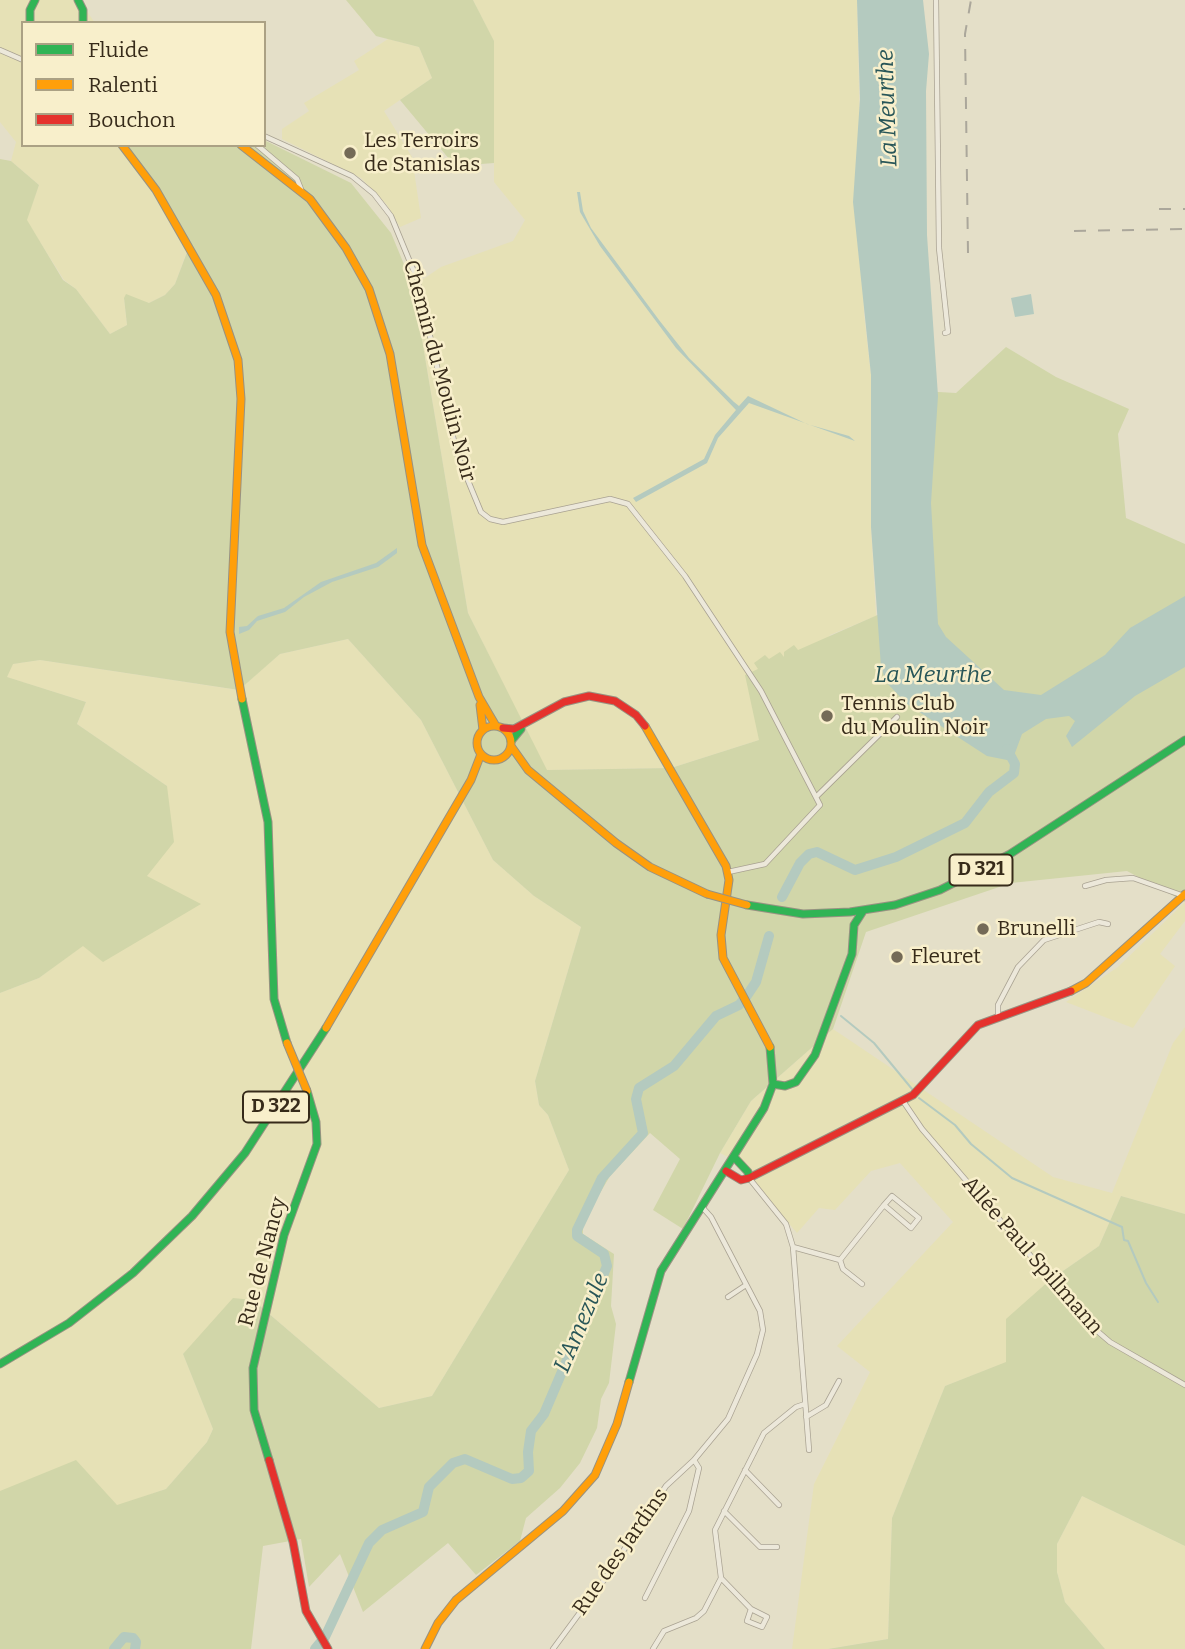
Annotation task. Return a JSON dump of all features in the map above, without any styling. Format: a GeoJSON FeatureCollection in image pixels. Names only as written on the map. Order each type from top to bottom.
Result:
{"type":"FeatureCollection","features":[{"type":"Feature","properties":{"kind":"street"},"geometry":{"type":"LineString","coordinates":[[24,0],[30,10]]}},
{"type":"Feature","properties":{"kind":"street"},"geometry":{"type":"LineString","coordinates":[[30,21],[30,10],[35,0]]}},
{"type":"Feature","properties":{"kind":"street"},"geometry":{"type":"LineString","coordinates":[[78,0],[83,10],[83,21]]}},
{"type":"Feature","properties":{"kind":"street"},"geometry":{"type":"LineString","coordinates":[[936,0],[939,248],[948,332],[945,333]]}},
{"type":"Feature","properties":{"kind":"street"},"geometry":{"type":"LineString","coordinates":[[0,50],[21,59]]}},
{"type":"Feature","properties":{"kind":"street","name":"Chemin du Moulin Noir"},"geometry":{"type":"LineString","coordinates":[[266,137],[352,176],[374,194],[391,216],[417,279],[457,454],[481,512],[490,519],[503,522],[610,499],[628,504],[685,576],[747,669],[817,796]]}},
{"type":"Feature","properties":{"kind":"street","name":"Rue de Nancy"},"geometry":{"type":"LineString","coordinates":[[124,147],[156,190],[211,287],[236,348],[241,399],[230,583],[230,632],[252,756],[268,822],[274,999],[287,1043],[307,1091],[316,1122],[317,1144],[286,1227],[253,1368],[252,1388],[254,1410],[293,1542],[306,1611],[316,1633],[327,1648]]}},
{"type":"Feature","properties":{"kind":"street"},"geometry":{"type":"LineString","coordinates":[[244,147],[303,192]]}},
{"type":"Feature","properties":{"kind":"street"},"geometry":{"type":"LineString","coordinates":[[259,147],[296,179],[353,258],[381,320],[390,354],[412,503],[426,557],[479,697],[483,730],[477,744],[481,754],[498,759],[535,717]]}},
{"type":"Feature","properties":{"kind":"street"},"geometry":{"type":"LineString","coordinates":[[425,1649],[438,1623],[456,1600],[568,1507],[595,1475],[617,1424],[661,1271],[764,1108],[773,1084],[772,1052],[723,958],[721,941],[728,872],[647,729],[615,701],[589,696],[564,702],[514,729],[500,727],[483,730]]}},
{"type":"Feature","properties":{"kind":"street"},"geometry":{"type":"LineString","coordinates":[[479,697],[511,744]]}},
{"type":"Feature","properties":{"kind":"street"},"geometry":{"type":"LineString","coordinates":[[728,872],[756,868],[776,855],[817,810],[820,805],[817,796],[897,717]]}},
{"type":"Feature","properties":{"kind":"street","name":"D 321"},"geometry":{"type":"LineString","coordinates":[[511,744],[528,770],[616,843],[650,867],[707,894],[747,905],[803,914],[863,911],[913,900],[975,874],[1185,740]]}},
{"type":"Feature","properties":{"kind":"street","name":"D 322"},"geometry":{"type":"LineString","coordinates":[[471,780],[481,754]]}},
{"type":"Feature","properties":{"kind":"street","name":"D 321"},"geometry":{"type":"LineString","coordinates":[[498,759],[528,770]]}},
{"type":"Feature","properties":{"kind":"street","name":"D 322"},"geometry":{"type":"LineString","coordinates":[[0,1364],[69,1323],[134,1273],[192,1216],[245,1153],[293,1083],[471,780],[481,767],[498,759]]}},
{"type":"Feature","properties":{"kind":"street"},"geometry":{"type":"LineString","coordinates":[[726,1171],[741,1180],[749,1178],[903,1100],[924,1084],[978,1025],[998,1016],[1059,998],[1086,983],[1112,963],[1185,895],[1133,878],[1106,880],[1085,886]]}},
{"type":"Feature","properties":{"kind":"street"},"geometry":{"type":"LineString","coordinates":[[773,1084],[791,1085],[810,1065],[822,1042],[852,954],[854,925],[863,911]]}},
{"type":"Feature","properties":{"kind":"street"},"geometry":{"type":"LineString","coordinates":[[998,1016],[998,1005],[1018,967],[1044,940],[1099,922],[1108,924]]}},
{"type":"Feature","properties":{"kind":"street","name":"Allée Paul Spillmann"},"geometry":{"type":"LineString","coordinates":[[903,1100],[922,1129],[1089,1324],[1110,1342],[1185,1385]]}},
{"type":"Feature","properties":{"kind":"street"},"geometry":{"type":"LineString","coordinates":[[734,1157],[748,1172],[749,1182],[786,1224],[793,1247],[809,1450]]}},
{"type":"Feature","properties":{"kind":"street"},"geometry":{"type":"LineString","coordinates":[[840,1260],[884,1205],[892,1196],[919,1218],[911,1228],[884,1205]]}},
{"type":"Feature","properties":{"kind":"street","name":"Rue des Jardins"},"geometry":{"type":"LineString","coordinates":[[553,1649],[604,1580],[666,1486],[694,1460],[736,1405],[757,1354],[762,1322],[746,1284],[711,1217],[702,1207]]}},
{"type":"Feature","properties":{"kind":"street"},"geometry":{"type":"LineString","coordinates":[[793,1247],[840,1260]]}},
{"type":"Feature","properties":{"kind":"street"},"geometry":{"type":"LineString","coordinates":[[840,1260],[843,1269],[862,1284]]}},
{"type":"Feature","properties":{"kind":"street"},"geometry":{"type":"LineString","coordinates":[[728,1297],[746,1284]]}},
{"type":"Feature","properties":{"kind":"street"},"geometry":{"type":"LineString","coordinates":[[806,1417],[826,1405],[839,1381]]}},
{"type":"Feature","properties":{"kind":"street"},"geometry":{"type":"LineString","coordinates":[[751,1609],[747,1621],[762,1627],[766,1617],[751,1609],[721,1578],[714,1535],[766,1430],[796,1407],[805,1404]]}},
{"type":"Feature","properties":{"kind":"street"},"geometry":{"type":"LineString","coordinates":[[645,1598],[689,1511],[699,1470],[694,1460]]}},
{"type":"Feature","properties":{"kind":"street"},"geometry":{"type":"LineString","coordinates":[[745,1470],[779,1505]]}},
{"type":"Feature","properties":{"kind":"street"},"geometry":{"type":"LineString","coordinates":[[724,1511],[760,1547],[777,1547]]}},
{"type":"Feature","properties":{"kind":"street"},"geometry":{"type":"LineString","coordinates":[[653,1649],[664,1631],[702,1614],[721,1578]]}},
{"type":"Feature","properties":{"kind":"shaded area"},"geometry":{"type":"Polygon","coordinates":[[[0,0],[79,0],[94,21],[21,21],[21,147],[127,147],[189,246],[175,284],[165,295],[149,303],[124,298],[127,325],[110,334],[76,289],[64,280],[26,220],[39,185],[11,161],[16,142],[0,122],[0,0]]]}},
{"type":"Feature","properties":{"kind":"shaded area"},"geometry":{"type":"Polygon","coordinates":[[[473,0],[857,0],[864,314],[871,375],[871,527],[876,616],[830,635],[759,740],[671,768],[546,770],[468,613],[413,286],[441,267],[513,241],[525,220],[494,182],[494,42],[473,0]]]}},
{"type":"Feature","properties":{"kind":"shaded area"},"geometry":{"type":"Polygon","coordinates":[[[388,39],[419,47],[432,78],[384,111],[412,157],[421,218],[400,227],[387,205],[361,178],[282,139],[282,129],[309,111],[304,103],[359,70],[354,61],[388,39]]]}},
{"type":"Feature","properties":{"kind":"shaded area"},"geometry":{"type":"Polygon","coordinates":[[[348,639],[421,720],[493,860],[534,896],[581,927],[535,1081],[539,1105],[548,1115],[569,1170],[432,1396],[379,1408],[253,1300],[183,1354],[213,1429],[207,1442],[166,1489],[117,1506],[0,1491],[0,993],[39,978],[83,945],[147,876],[167,786],[77,724],[86,702],[6,677],[12,664],[40,660],[238,690],[280,654],[348,639]]]}},
{"type":"Feature","properties":{"kind":"shaded area"},"geometry":{"type":"Polygon","coordinates":[[[1185,902],[1185,921],[1160,954],[1175,966],[1133,1028],[1066,1002],[1118,967],[1185,902]]]}},
{"type":"Feature","properties":{"kind":"shaded area"},"geometry":{"type":"Polygon","coordinates":[[[1185,1027],[1185,1214],[1121,1196],[1099,1246],[1050,1280],[1007,1362],[945,1386],[892,1518],[888,1639],[828,1649],[792,1649],[814,1484],[870,1372],[837,1346],[953,1222],[900,1163],[871,1171],[835,1210],[819,1208],[797,1233],[734,1160],[720,1153],[751,1101],[833,1029],[1053,1177],[1112,1193],[1173,1043],[1185,1027]]]}},
{"type":"Feature","properties":{"kind":"shaded area"},"geometry":{"type":"Polygon","coordinates":[[[1082,1496],[1185,1546],[1185,1649],[1105,1649],[1065,1602],[1057,1572],[1057,1544],[1082,1496]]]}},
{"type":"Feature","properties":{"kind":"green space"},"geometry":{"type":"Polygon","coordinates":[[[346,0],[473,0],[494,41],[494,163],[455,166],[400,100],[432,78],[419,47],[376,36],[346,0]]]}},
{"type":"Feature","properties":{"kind":"green space"},"geometry":{"type":"Polygon","coordinates":[[[266,141],[351,183],[391,233],[413,286],[468,613],[547,770],[671,768],[759,740],[745,675],[758,669],[754,663],[765,655],[769,659],[780,652],[784,657],[784,652],[794,645],[798,650],[882,613],[904,390],[956,393],[1006,347],[1056,377],[1129,409],[1118,434],[1126,518],[1185,544],[1185,902],[1127,871],[1011,883],[866,932],[833,1029],[751,1101],[720,1153],[683,1229],[653,1210],[680,1159],[650,1133],[610,1176],[583,1222],[583,1234],[614,1254],[611,1306],[616,1324],[609,1383],[601,1399],[597,1428],[580,1463],[560,1488],[526,1518],[520,1541],[476,1575],[448,1543],[363,1612],[340,1554],[309,1587],[301,1539],[263,1546],[251,1649],[0,1649],[0,1491],[76,1460],[117,1505],[166,1489],[207,1442],[213,1429],[183,1354],[233,1298],[253,1300],[379,1408],[432,1396],[569,1170],[548,1115],[539,1105],[535,1081],[581,927],[534,896],[493,860],[421,720],[348,639],[280,654],[239,690],[40,660],[13,664],[7,677],[86,702],[77,724],[167,786],[174,842],[147,876],[201,904],[103,962],[83,946],[39,978],[0,993],[0,159],[11,161],[39,185],[27,220],[63,280],[76,289],[110,334],[127,325],[124,298],[126,294],[149,303],[165,295],[175,284],[189,247],[127,147],[266,147],[266,141]]]}},
{"type":"Feature","properties":{"kind":"green space"},"geometry":{"type":"Polygon","coordinates":[[[1121,1196],[1185,1214],[1185,1546],[1082,1496],[1057,1544],[1057,1572],[1065,1602],[1105,1649],[828,1649],[888,1639],[892,1518],[945,1386],[1006,1362],[1006,1319],[1050,1280],[1099,1246],[1121,1196]]]}},
{"type":"Feature","properties":{"kind":"water","name":"La Meurthe"},"geometry":{"type":"Polygon","coordinates":[[[857,0],[923,0],[929,54],[926,91],[927,235],[938,396],[931,503],[938,624],[946,637],[1004,690],[1041,695],[1105,655],[1130,628],[1185,596],[1185,667],[1135,696],[1072,747],[1066,736],[1075,721],[1069,716],[1046,719],[1022,734],[1012,761],[987,756],[907,704],[886,682],[881,667],[871,527],[871,375],[853,202],[860,99],[857,0]]]}},
{"type":"Feature","properties":{"kind":"water"},"geometry":{"type":"Polygon","coordinates":[[[577,192],[580,192],[583,211],[591,228],[689,358],[739,406],[748,396],[805,423],[749,403],[718,438],[707,463],[636,502],[633,498],[704,459],[715,435],[736,410],[676,348],[600,246],[580,212],[577,192]]]}},
{"type":"Feature","properties":{"kind":"water"},"geometry":{"type":"Polygon","coordinates":[[[1031,294],[1034,314],[1015,317],[1011,298],[1031,294]]]}},
{"type":"Feature","properties":{"kind":"water"},"geometry":{"type":"Polygon","coordinates":[[[810,425],[849,436],[855,441],[810,425]]]}},
{"type":"Feature","properties":{"kind":"water"},"geometry":{"type":"Polygon","coordinates":[[[397,548],[397,553],[378,567],[332,582],[304,597],[285,612],[257,621],[249,630],[239,634],[239,627],[247,626],[258,616],[284,608],[321,582],[376,563],[397,548]]]}},
{"type":"Feature","properties":{"kind":"waterway","name":"L'Amezule"},"geometry":{"type":"LineString","coordinates":[[782,897],[800,863],[809,854],[817,852],[855,870],[896,857],[965,823],[989,792],[1014,773],[1015,764],[1007,749]]}},
{"type":"Feature","properties":{"kind":"waterway","name":"L'Amezule"},"geometry":{"type":"LineString","coordinates":[[315,1649],[325,1637],[369,1543],[382,1530],[423,1512],[429,1487],[453,1463],[465,1459],[512,1479],[521,1478],[529,1471],[531,1431],[544,1414],[607,1266],[604,1254],[577,1236],[577,1230],[602,1178],[643,1133],[636,1099],[639,1088],[674,1066],[716,1016],[739,1005],[746,997],[756,982],[769,936]]}},
{"type":"Feature","properties":{"kind":"waterway"},"geometry":{"type":"LineString","coordinates":[[841,1016],[874,1043],[912,1089]]}},
{"type":"Feature","properties":{"kind":"waterway"},"geometry":{"type":"LineString","coordinates":[[919,1098],[955,1125],[971,1144],[1012,1178],[1122,1227],[1124,1240],[1128,1241],[1146,1283],[1158,1302]]}},
{"type":"Feature","properties":{"kind":"waterway","name":"L'Amezule"},"geometry":{"type":"LineString","coordinates":[[114,1649],[124,1637],[133,1638],[136,1642],[135,1649]]}},
{"type":"Feature","properties":{"kind":"railway"},"geometry":{"type":"LineString","coordinates":[[968,253],[965,34],[971,0]]}},
{"type":"Feature","properties":{"kind":"railway"},"geometry":{"type":"LineString","coordinates":[[1159,209],[1185,209]]}},
{"type":"Feature","properties":{"kind":"railway"},"geometry":{"type":"LineString","coordinates":[[1074,231],[1185,229]]}},
{"type":"Feature","properties":{"kind":"traffic: fast"},"geometry":{"type":"LineString","coordinates":[[30,21],[30,10],[35,0]]}},
{"type":"Feature","properties":{"kind":"traffic: fast"},"geometry":{"type":"LineString","coordinates":[[78,0],[83,10],[83,21]]}},
{"type":"Feature","properties":{"kind":"traffic: fast"},"geometry":{"type":"LineString","coordinates":[[242,699],[268,822],[274,999],[287,1043]]}},
{"type":"Feature","properties":{"kind":"traffic: fast"},"geometry":{"type":"LineString","coordinates":[[511,741],[521,729]]}},
{"type":"Feature","properties":{"kind":"traffic: fast"},"geometry":{"type":"LineString","coordinates":[[747,905],[803,914],[850,912],[895,905],[940,890],[1010,854],[1185,740]]}},
{"type":"Feature","properties":{"kind":"traffic: fast"},"geometry":{"type":"LineString","coordinates":[[773,1084],[785,1086],[796,1082],[815,1055],[852,954],[854,925],[863,911]]}},
{"type":"Feature","properties":{"kind":"traffic: fast"},"geometry":{"type":"LineString","coordinates":[[0,1364],[69,1323],[133,1273],[192,1216],[245,1153],[326,1028]]}},
{"type":"Feature","properties":{"kind":"traffic: fast"},"geometry":{"type":"LineString","coordinates":[[629,1382],[661,1271],[764,1108],[773,1084],[770,1047]]}},
{"type":"Feature","properties":{"kind":"traffic: fast"},"geometry":{"type":"LineString","coordinates":[[269,1460],[254,1410],[253,1368],[284,1235],[317,1144],[316,1122],[307,1091]]}},
{"type":"Feature","properties":{"kind":"traffic: fast"},"geometry":{"type":"LineString","coordinates":[[734,1157],[748,1172],[749,1178]]}},
{"type":"Feature","properties":{"kind":"traffic: slow"},"geometry":{"type":"LineString","coordinates":[[124,147],[156,190],[216,295],[238,360],[241,399],[230,632],[242,699]]}},
{"type":"Feature","properties":{"kind":"traffic: slow"},"geometry":{"type":"LineString","coordinates":[[244,147],[310,199],[346,248],[369,289],[390,354],[422,545],[479,697],[496,726]]}},
{"type":"Feature","properties":{"kind":"traffic: slow"},"geometry":{"type":"LineString","coordinates":[[480,705],[483,730]]}},
{"type":"Feature","properties":{"kind":"traffic: slow"},"geometry":{"type":"LineString","coordinates":[[494,726],[506,731],[511,743],[506,755],[494,760],[482,755],[477,743],[482,731],[494,726]]}},
{"type":"Feature","properties":{"kind":"traffic: slow"},"geometry":{"type":"LineString","coordinates":[[645,726],[726,866],[729,880],[721,935],[723,958],[770,1047]]}},
{"type":"Feature","properties":{"kind":"traffic: slow"},"geometry":{"type":"LineString","coordinates":[[511,746],[528,770],[616,843],[650,867],[707,894]]}},
{"type":"Feature","properties":{"kind":"traffic: slow"},"geometry":{"type":"LineString","coordinates":[[326,1028],[471,780],[481,754]]}},
{"type":"Feature","properties":{"kind":"traffic: slow"},"geometry":{"type":"LineString","coordinates":[[707,894],[747,905]]}},
{"type":"Feature","properties":{"kind":"traffic: slow"},"geometry":{"type":"LineString","coordinates":[[1071,991],[1086,983],[1185,894]]}},
{"type":"Feature","properties":{"kind":"traffic: slow"},"geometry":{"type":"LineString","coordinates":[[287,1043],[307,1091]]}},
{"type":"Feature","properties":{"kind":"traffic: slow"},"geometry":{"type":"LineString","coordinates":[[425,1649],[438,1623],[456,1600],[563,1511],[595,1475],[617,1424],[629,1382]]}},
{"type":"Feature","properties":{"kind":"traffic: jam"},"geometry":{"type":"LineString","coordinates":[[503,728],[514,729],[564,702],[589,696],[615,701],[636,715],[645,726]]}},
{"type":"Feature","properties":{"kind":"traffic: jam"},"geometry":{"type":"LineString","coordinates":[[726,1171],[741,1180],[749,1178],[913,1095],[978,1025],[1071,991]]}},
{"type":"Feature","properties":{"kind":"traffic: jam"},"geometry":{"type":"LineString","coordinates":[[269,1460],[293,1542],[306,1611],[328,1649]]}},
{"type":"Feature","properties":{"kind":"place","name":"Les Terroirs de Stanislas"},"geometry":{"type":"Point","coordinates":[350,153]}},
{"type":"Feature","properties":{"kind":"place","name":"Tennis Club du Moulin Noir"},"geometry":{"type":"Point","coordinates":[827,716]}},
{"type":"Feature","properties":{"kind":"place","name":"Brunelli"},"geometry":{"type":"Point","coordinates":[983,929]}},
{"type":"Feature","properties":{"kind":"place","name":"Fleuret"},"geometry":{"type":"Point","coordinates":[897,957]}}]}
